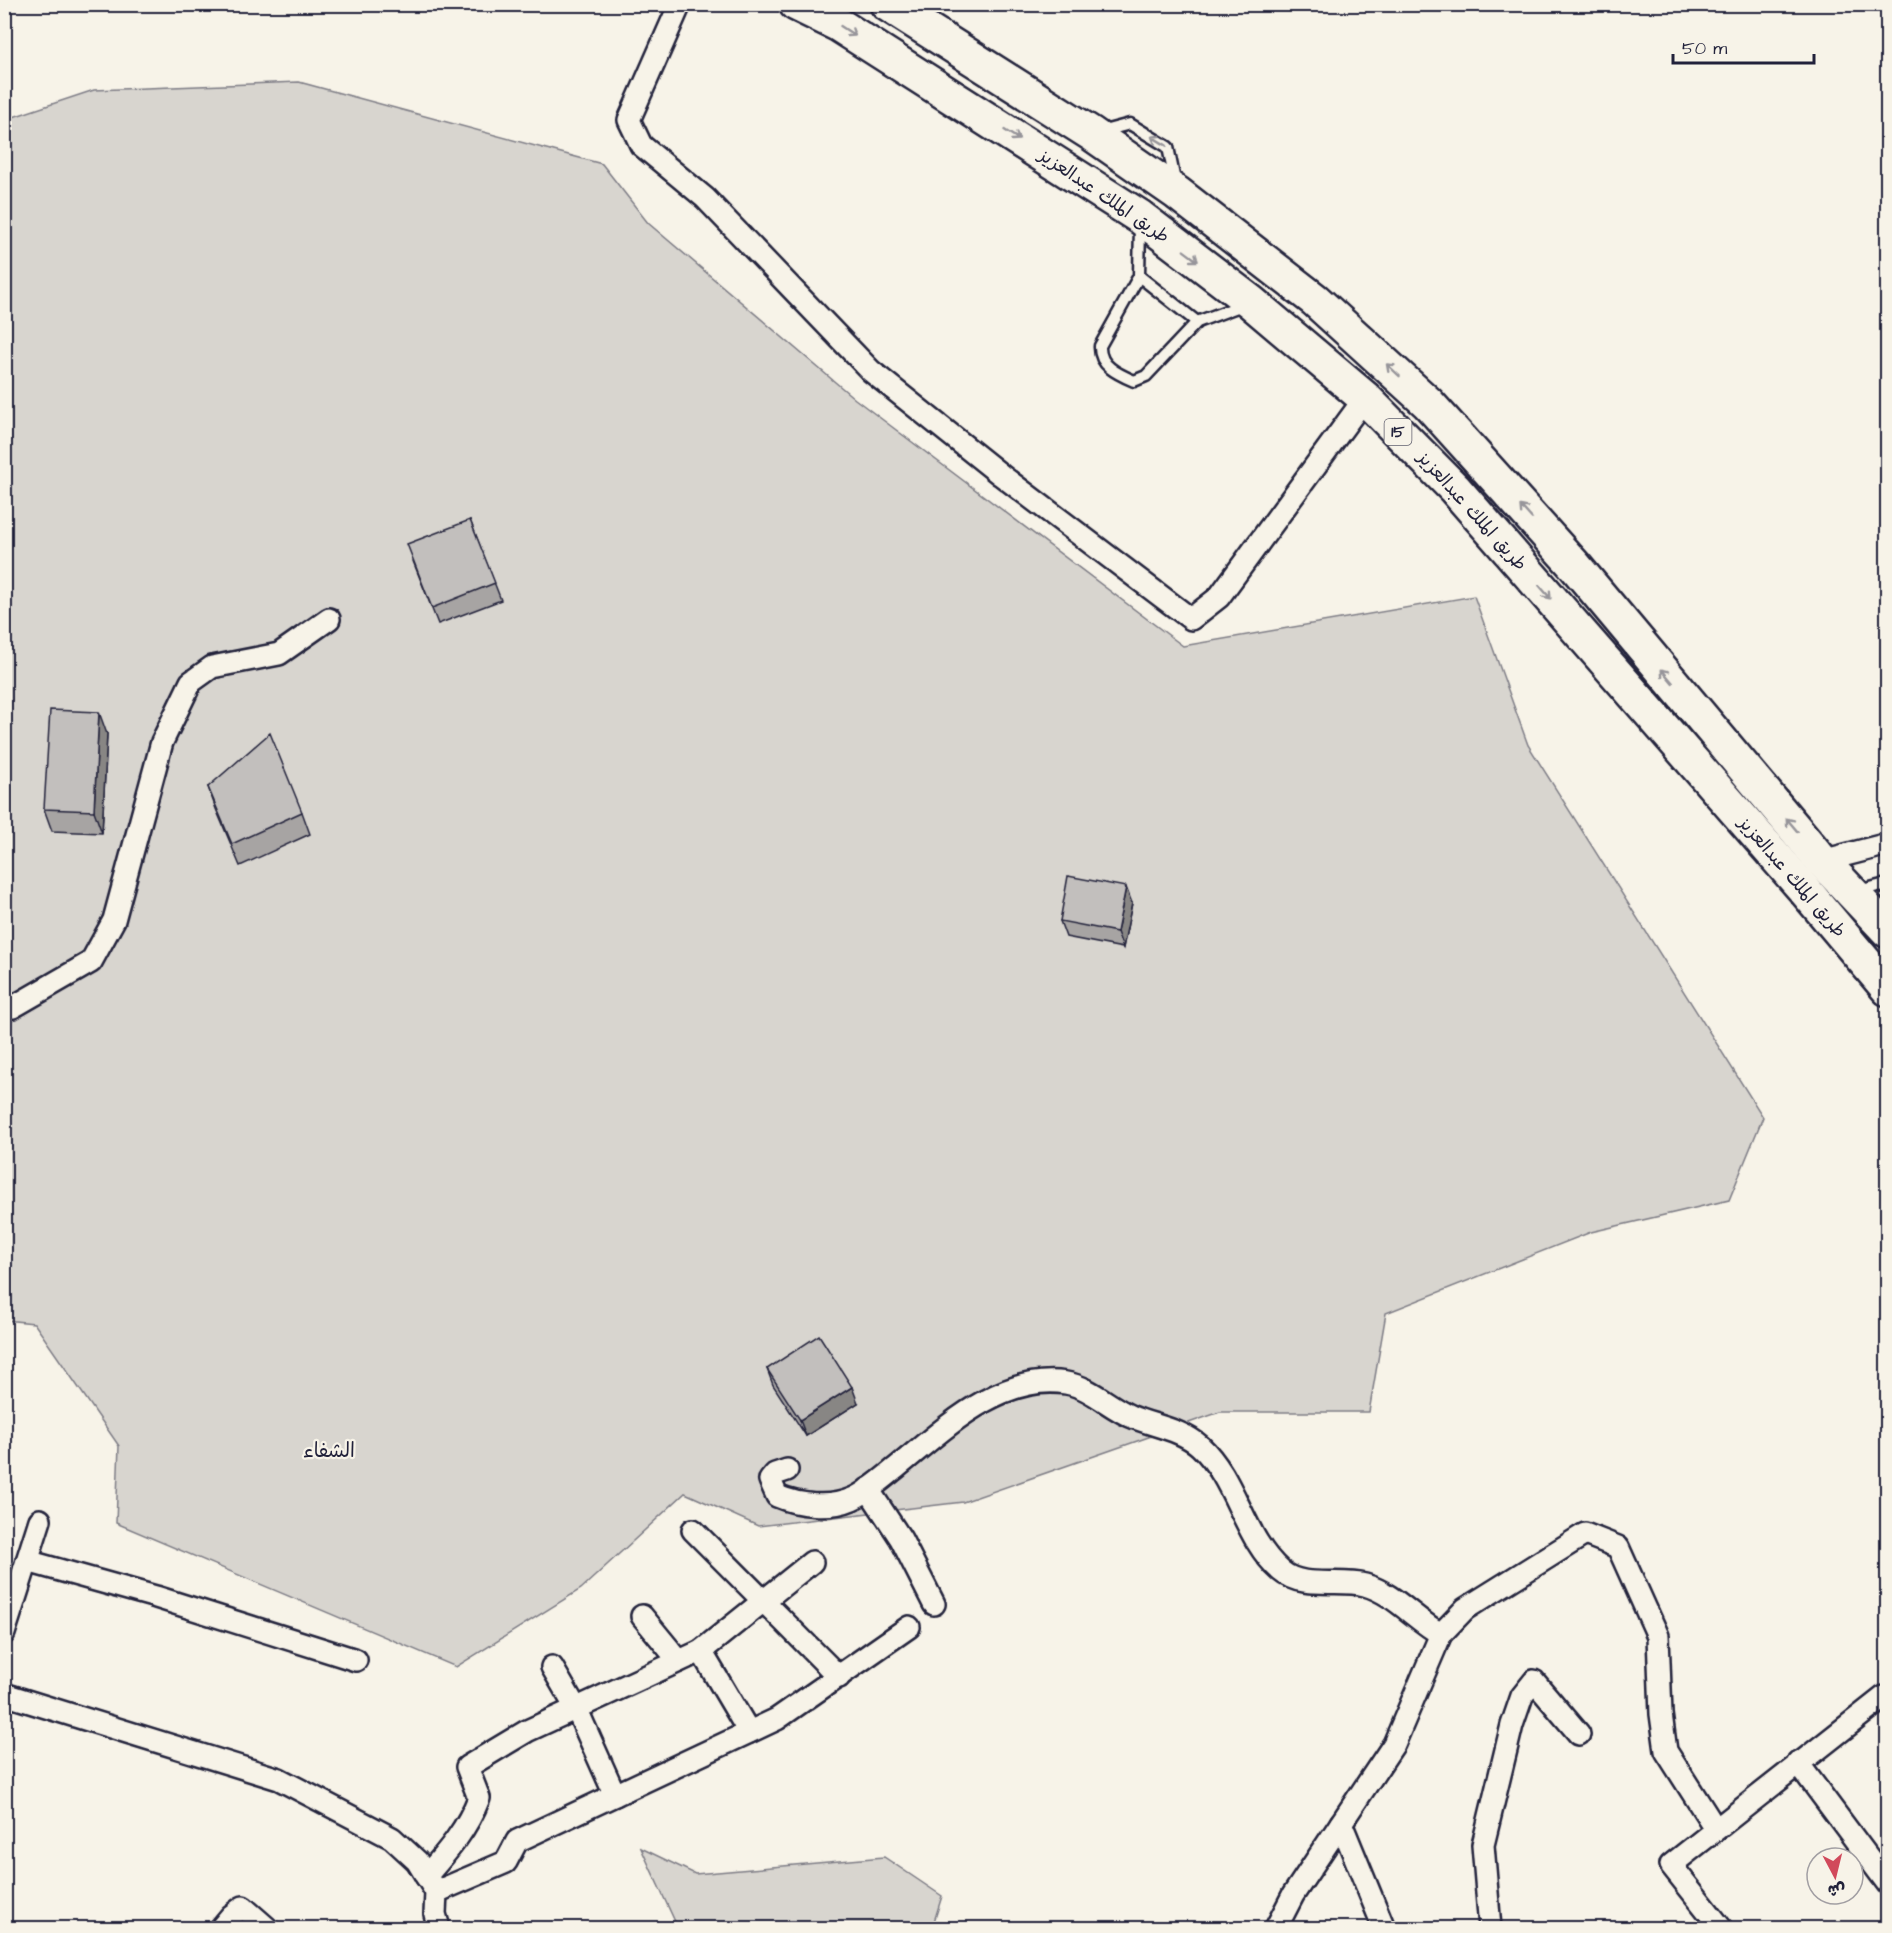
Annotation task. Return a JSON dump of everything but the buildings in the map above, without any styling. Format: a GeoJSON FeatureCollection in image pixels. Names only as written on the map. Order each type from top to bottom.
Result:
{"type":"FeatureCollection","features":[{"type":"Feature","properties":{"kind":"highway","name":"طريق الملك عبدالعزيز"},"geometry":{"type":"LineString","coordinates":[[796,4],[839,25],[1140,217],[1251,302],[1365,398],[1455,489],[1788,870],[1887,989]]}},
{"type":"Feature","properties":{"kind":"highway","name":"طريق الملك عبدالعزيز"},"geometry":{"type":"LineString","coordinates":[[887,4],[1092,134],[1177,194],[1316,300],[1428,403],[1575,566],[1822,861],[1887,932]]}},
{"type":"Feature","properties":{"kind":"street"},"geometry":{"type":"LineString","coordinates":[[680,4],[629,120],[641,145],[705,198],[871,371],[1000,476],[1191,619],[1219,597],[1365,398]]}},
{"type":"Feature","properties":{"kind":"street"},"geometry":{"type":"LineString","coordinates":[[4,1008],[13,1007],[92,962],[114,920],[162,742],[191,682],[212,667],[279,654],[329,619]]}},
{"type":"Feature","properties":{"kind":"street"},"geometry":{"type":"LineString","coordinates":[[1822,861],[1887,844]]}},
{"type":"Feature","properties":{"kind":"street"},"geometry":{"type":"LineString","coordinates":[[787,1470],[775,1474],[770,1480],[777,1496],[787,1500],[832,1504],[851,1499],[868,1489],[965,1414],[1006,1391],[1047,1383],[1080,1387],[1129,1415],[1188,1437],[1201,1446],[1224,1475],[1255,1534],[1281,1571],[1304,1580],[1366,1586],[1385,1595],[1441,1634]]}},
{"type":"Feature","properties":{"kind":"street"},"geometry":{"type":"LineString","coordinates":[[868,1489],[901,1539],[934,1604]]}},
{"type":"Feature","properties":{"kind":"street"},"geometry":{"type":"LineString","coordinates":[[4,1633],[40,1520]]}},
{"type":"Feature","properties":{"kind":"street"},"geometry":{"type":"LineString","coordinates":[[693,1530],[839,1677]]}},
{"type":"Feature","properties":{"kind":"street"},"geometry":{"type":"LineString","coordinates":[[1276,1929],[1293,1895],[1394,1744],[1441,1634],[1465,1609],[1585,1534],[1618,1547],[1658,1636],[1661,1714],[1666,1751],[1715,1828]]}},
{"type":"Feature","properties":{"kind":"street"},"geometry":{"type":"LineString","coordinates":[[27,1561],[156,1597],[356,1660]]}},
{"type":"Feature","properties":{"kind":"street"},"geometry":{"type":"LineString","coordinates":[[431,1884],[471,1818],[478,1798],[467,1767],[527,1731],[577,1710],[701,1651],[765,1602],[812,1562]]}},
{"type":"Feature","properties":{"kind":"street"},"geometry":{"type":"LineString","coordinates":[[642,1616],[679,1661]]}},
{"type":"Feature","properties":{"kind":"street"},"geometry":{"type":"LineString","coordinates":[[431,1884],[506,1862],[517,1841],[777,1719],[909,1627]]}},
{"type":"Feature","properties":{"kind":"street"},"geometry":{"type":"LineString","coordinates":[[701,1651],[748,1732]]}},
{"type":"Feature","properties":{"kind":"street"},"geometry":{"type":"LineString","coordinates":[[552,1667],[577,1710],[615,1795]]}},
{"type":"Feature","properties":{"kind":"street"},"geometry":{"type":"LineString","coordinates":[[1484,1926],[1483,1845],[1512,1725],[1522,1696],[1534,1681],[1578,1734]]}},
{"type":"Feature","properties":{"kind":"street"},"geometry":{"type":"LineString","coordinates":[[4,1694],[279,1779],[392,1838],[417,1861],[431,1884],[438,1929]]}},
{"type":"Feature","properties":{"kind":"street"},"geometry":{"type":"LineString","coordinates":[[1721,1929],[1671,1865],[1715,1828],[1884,1697]]}},
{"type":"Feature","properties":{"kind":"street"},"geometry":{"type":"LineString","coordinates":[[1798,1763],[1887,1884]]}},
{"type":"Feature","properties":{"kind":"street"},"geometry":{"type":"LineString","coordinates":[[1341,1823],[1384,1929]]}},
{"type":"Feature","properties":{"kind":"street"},"geometry":{"type":"LineString","coordinates":[[221,1929],[231,1916],[243,1907],[267,1929]]}},
{"type":"Feature","properties":{"kind":"lane"},"geometry":{"type":"LineString","coordinates":[[1140,217],[1139,276],[1100,346],[1100,354],[1106,365],[1134,381],[1146,376],[1197,322],[1251,302]]}},
{"type":"Feature","properties":{"kind":"lane"},"geometry":{"type":"LineString","coordinates":[[1139,276],[1197,322]]}},
{"type":"Feature","properties":{"kind":"lane"},"geometry":{"type":"LineString","coordinates":[[1851,892],[1882,885],[1887,891]]}},
{"type":"Feature","properties":{"kind":"shaded area"},"geometry":{"type":"Polygon","coordinates":[[[299,82],[602,164],[648,223],[855,399],[1183,646],[1474,596],[1528,745],[1763,1117],[1729,1200],[1591,1232],[1386,1313],[1369,1412],[1220,1412],[963,1502],[758,1526],[685,1493],[581,1589],[456,1667],[116,1523],[119,1446],[34,1323],[5,1320],[4,120],[94,90],[299,82]]]}},
{"type":"Feature","properties":{"kind":"shaded area"},"geometry":{"type":"Polygon","coordinates":[[[641,1848],[695,1874],[884,1857],[942,1896],[932,1928],[678,1928],[641,1848]]]}},
{"type":"Feature","properties":{"kind":"district","name":"الشفاء"},"geometry":{"type":"Point","coordinates":[329,1451]}}]}
